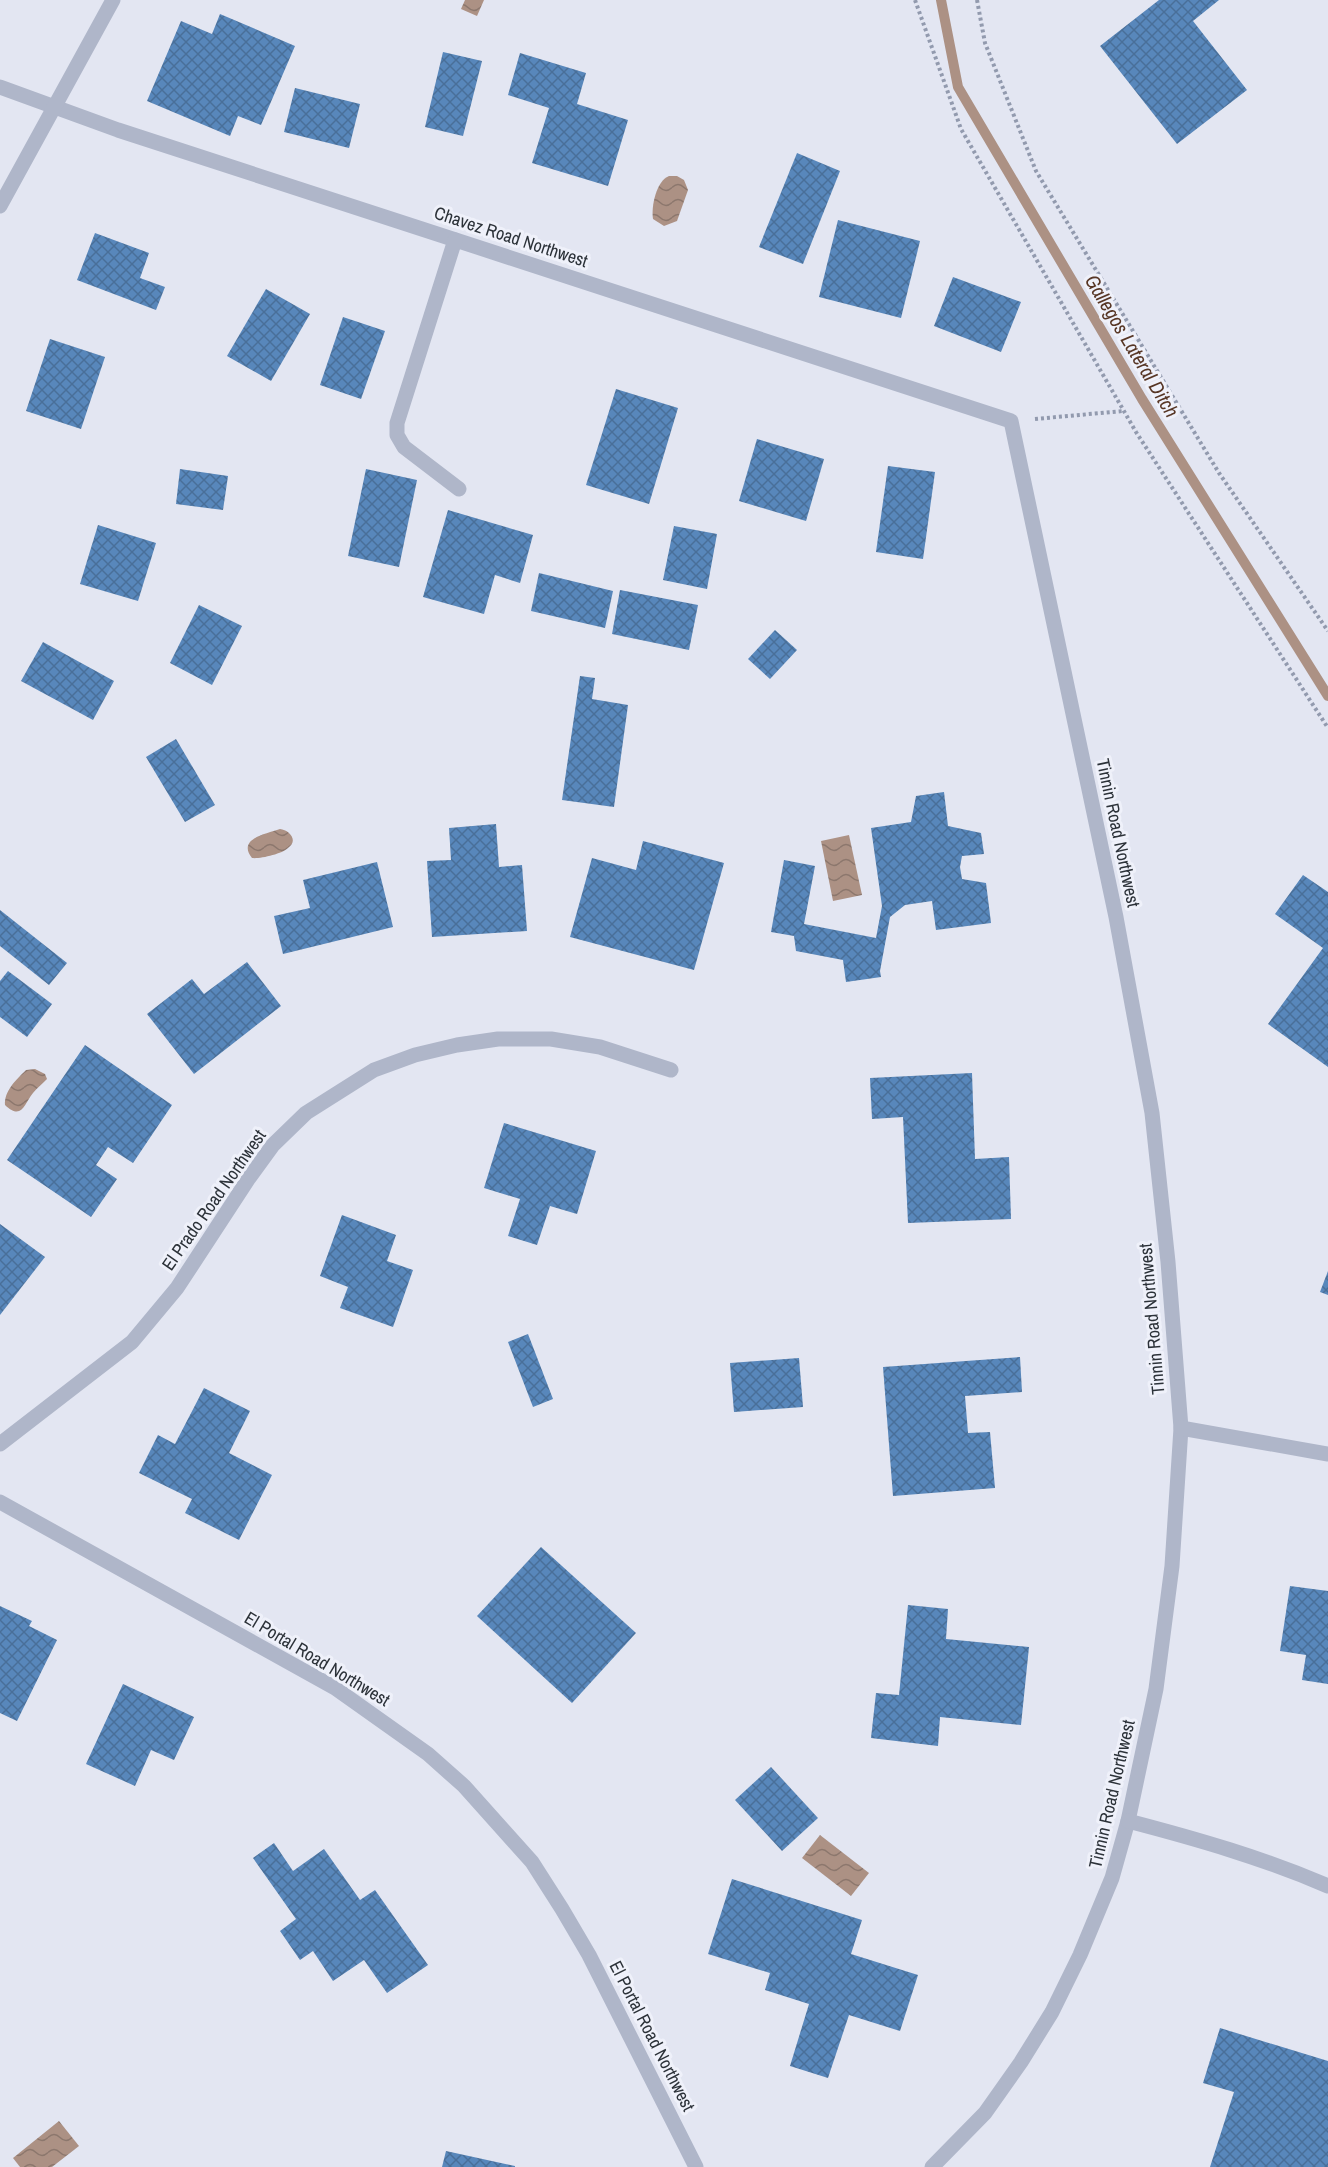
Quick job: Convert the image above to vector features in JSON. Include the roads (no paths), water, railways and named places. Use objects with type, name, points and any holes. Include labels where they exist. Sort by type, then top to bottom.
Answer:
[{"type":"street","points":[[0,206],[113,0]]},
{"type":"street","name":"Chavez Road Northwest","points":[[0,87],[118,130],[1011,421]]},
{"type":"street","points":[[455,240],[397,429],[404,447],[459,489]]},
{"type":"street","name":"Tinnin Road Northwest","points":[[932,2167],[985,2113],[1022,2062],[1052,2012],[1097,1918],[1112,1878],[1128,1821],[1158,1678],[1172,1566],[1181,1428],[1168,1262],[1152,1113],[1116,917],[1011,421]]},
{"type":"street","name":"El Prado Road Northwest","points":[[0,1444],[132,1342],[177,1288],[273,1145],[306,1113],[374,1070],[415,1055],[457,1045],[498,1039],[551,1039],[600,1047],[671,1070]]},
{"type":"street","points":[[1181,1428],[1328,1454]]},
{"type":"street","name":"El Portal Road Northwest","points":[[0,1502],[335,1688],[419,1748],[464,1786],[532,1862],[562,1909],[589,1955],[696,2167]]},
{"type":"street","points":[[1128,1821],[1209,1842],[1291,1870],[1328,1886]]},
{"type":"water","points":[[465,0],[484,0],[477,16],[461,9]]},
{"type":"water","points":[[669,176],[677,176],[684,180],[688,190],[677,221],[664,226],[653,219],[653,208],[655,195],[661,183]]},
{"type":"water","points":[[280,829],[292,836],[291,845],[276,854],[252,858],[248,852],[250,842],[261,835]]},
{"type":"water","points":[[849,835],[862,895],[833,901],[821,841]]},
{"type":"water","points":[[35,1069],[45,1074],[47,1079],[22,1109],[11,1110],[5,1105],[9,1090],[26,1070]]},
{"type":"water","points":[[820,1835],[869,1873],[851,1896],[802,1858]]},
{"type":"water","points":[[59,2121],[79,2146],[52,2167],[20,2167],[13,2158]]},
{"type":"waterway","name":"Gallegos Lateral Ditch","points":[[941,0],[958,87],[1142,399],[1328,696]]}]
